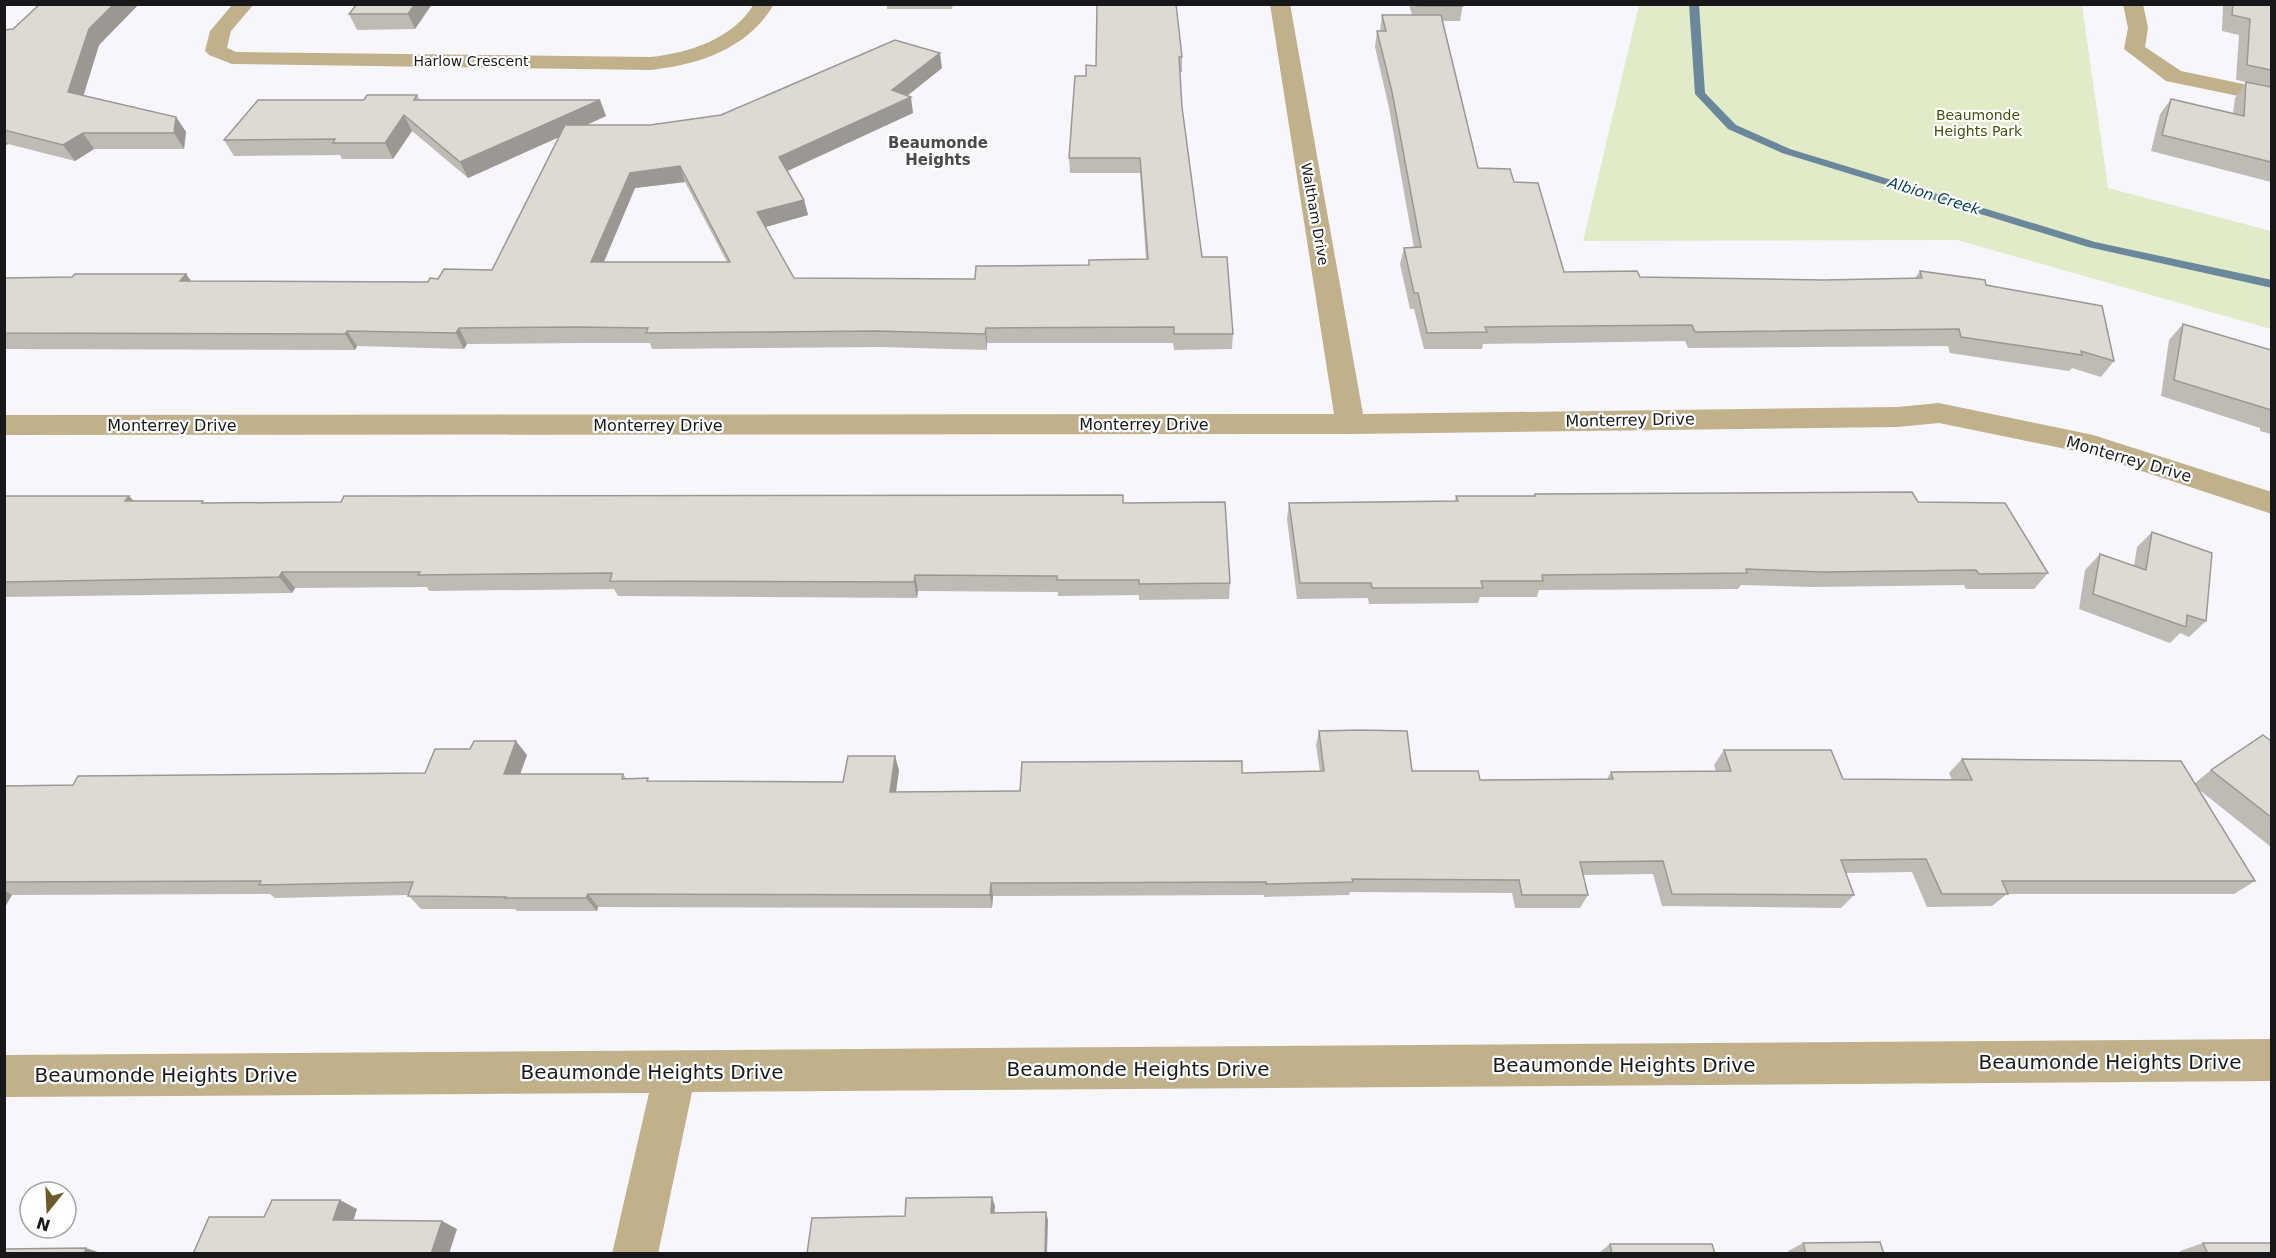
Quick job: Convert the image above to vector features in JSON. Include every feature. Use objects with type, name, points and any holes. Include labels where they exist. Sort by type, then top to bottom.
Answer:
[{"type":"street","name":"Harlow Crescent","points":[[244,4],[222,29],[215,42],[216,51],[232,58],[623,62],[648,65],[687,58],[725,42],[752,23],[764,4]]},
{"type":"street","name":"Waltham Drive","points":[[1280,4],[1350,424]]},
{"type":"street","points":[[2133,4],[2138,28],[2134,49],[2161,69],[2174,76],[2271,97]]},
{"type":"street","name":"Monterrey Drive","points":[[4,426],[1350,424],[1897,417],[1939,413],[2093,445],[2271,503]]},
{"type":"street","name":"Beaumonde Heights Drive","points":[[4,1076],[2271,1060]]},
{"type":"street","points":[[635,1254],[675,1072]]},
{"type":"green space","name":"Beaumonde Heights Park","points":[[1639,5],[2082,5],[2108,188],[2271,231],[2271,329],[1957,240],[1583,241]]},
{"type":"building","points":[[40,4],[114,4],[89,29],[68,92],[176,117],[174,133],[83,133],[63,145],[4,130],[4,30],[13,29]]},
{"type":"building","points":[[357,4],[415,4],[408,14],[349,14]]},
{"type":"building","points":[[1097,4],[1176,4],[1182,57],[1179,57],[1182,107],[1202,257],[1227,257],[1233,334],[1174,334],[1174,327],[986,328],[985,334],[878,331],[646,333],[648,328],[577,327],[459,328],[456,333],[347,331],[345,334],[4,333],[4,278],[72,277],[75,274],[186,274],[180,281],[428,282],[430,278],[438,279],[444,269],[492,270],[565,125],[650,125],[721,115],[895,40],[940,53],[892,90],[911,97],[779,157],[804,200],[757,212],[794,278],[975,279],[976,266],[1089,265],[1089,260],[1148,259],[1140,158],[1069,158],[1075,76],[1086,76],[1086,65],[1096,66]],"holes":[[[680,166],[730,262],[591,262],[630,173]]]},
{"type":"building","points":[[1416,4],[1463,4],[1463,6],[1417,6]]},
{"type":"building","points":[[2233,4],[2271,4],[2271,70],[2247,65],[2250,19],[2232,15]]},
{"type":"building","points":[[1382,15],[1441,15],[1478,168],[1510,169],[1514,182],[1538,183],[1564,272],[1637,271],[1640,277],[1824,280],[1922,278],[1920,271],[1985,280],[1986,285],[2102,306],[2114,361],[2081,351],[2082,355],[1961,337],[1959,329],[1695,332],[1692,325],[1485,327],[1487,332],[1427,333],[1418,293],[1414,293],[1404,248],[1421,247],[1392,92],[1377,31],[1386,31]]},
{"type":"building","points":[[2246,82],[2271,87],[2271,162],[2162,135],[2171,99],[2244,116]]},
{"type":"building","points":[[367,95],[417,95],[414,100],[600,100],[460,162],[404,115],[385,143],[333,143],[335,139],[224,140],[258,100],[364,100]]},
{"type":"building","points":[[2183,324],[2271,350],[2271,410],[2174,380]]},
{"type":"building","points":[[1912,492],[1918,502],[2005,503],[2048,573],[1979,574],[1976,570],[1823,572],[1746,569],[1747,573],[1542,575],[1543,581],[1481,581],[1483,588],[1372,588],[1371,583],[1300,583],[1289,503],[1458,501],[1456,496],[1535,496],[1535,494]]},
{"type":"building","points":[[1123,495],[1123,503],[1225,502],[1230,583],[1139,584],[1139,580],[1057,580],[1057,576],[915,575],[914,582],[610,581],[612,573],[418,575],[420,572],[282,572],[279,577],[4,582],[4,496],[129,496],[125,501],[203,501],[202,503],[341,502],[344,496]]},
{"type":"building","points":[[2152,532],[2212,553],[2206,621],[2187,615],[2186,627],[2093,594],[2100,554],[2146,570]]},
{"type":"building","points":[[1319,731],[1407,731],[1412,771],[1478,771],[1480,780],[1613,779],[1611,772],[1731,771],[1724,750],[1831,750],[1843,779],[1972,780],[1962,759],[2181,761],[2255,881],[2002,881],[2008,894],[1942,894],[1926,859],[1841,860],[1854,895],[1672,894],[1663,861],[1580,862],[1588,895],[1522,895],[1519,880],[1352,879],[1353,882],[1266,884],[1266,882],[991,883],[990,895],[588,894],[586,898],[408,896],[413,882],[259,885],[261,881],[4,882],[4,786],[73,785],[78,776],[425,773],[435,749],[470,749],[474,741],[516,741],[504,774],[623,774],[622,779],[648,778],[647,781],[843,782],[848,756],[895,756],[890,792],[1020,791],[1022,762],[1242,761],[1242,773],[1324,771]]},
{"type":"building","points":[[2263,735],[2271,741],[2271,817],[2211,770]]},
{"type":"building","points":[[992,1197],[991,1213],[1046,1212],[1045,1254],[807,1254],[812,1218],[905,1216],[906,1198]]},
{"type":"building","points":[[272,1200],[340,1200],[333,1220],[442,1221],[431,1254],[193,1254],[209,1217],[264,1217]]},
{"type":"building","points":[[1880,1242],[1884,1254],[1806,1254],[1803,1243]]},
{"type":"building","points":[[2203,1243],[2271,1243],[2271,1254],[2208,1254]]},
{"type":"building","points":[[1610,1244],[1712,1244],[1715,1254],[1612,1254]]},
{"type":"building","points":[[86,1248],[84,1254],[4,1254],[4,1249]]},
{"type":"waterway","name":"Albion Creek","points":[[1694,4],[1700,94],[1732,127],[1786,151],[2092,245],[2272,284]]},
{"type":"district","name":"Beaumonde Heights","points":[[938,152]]}]
